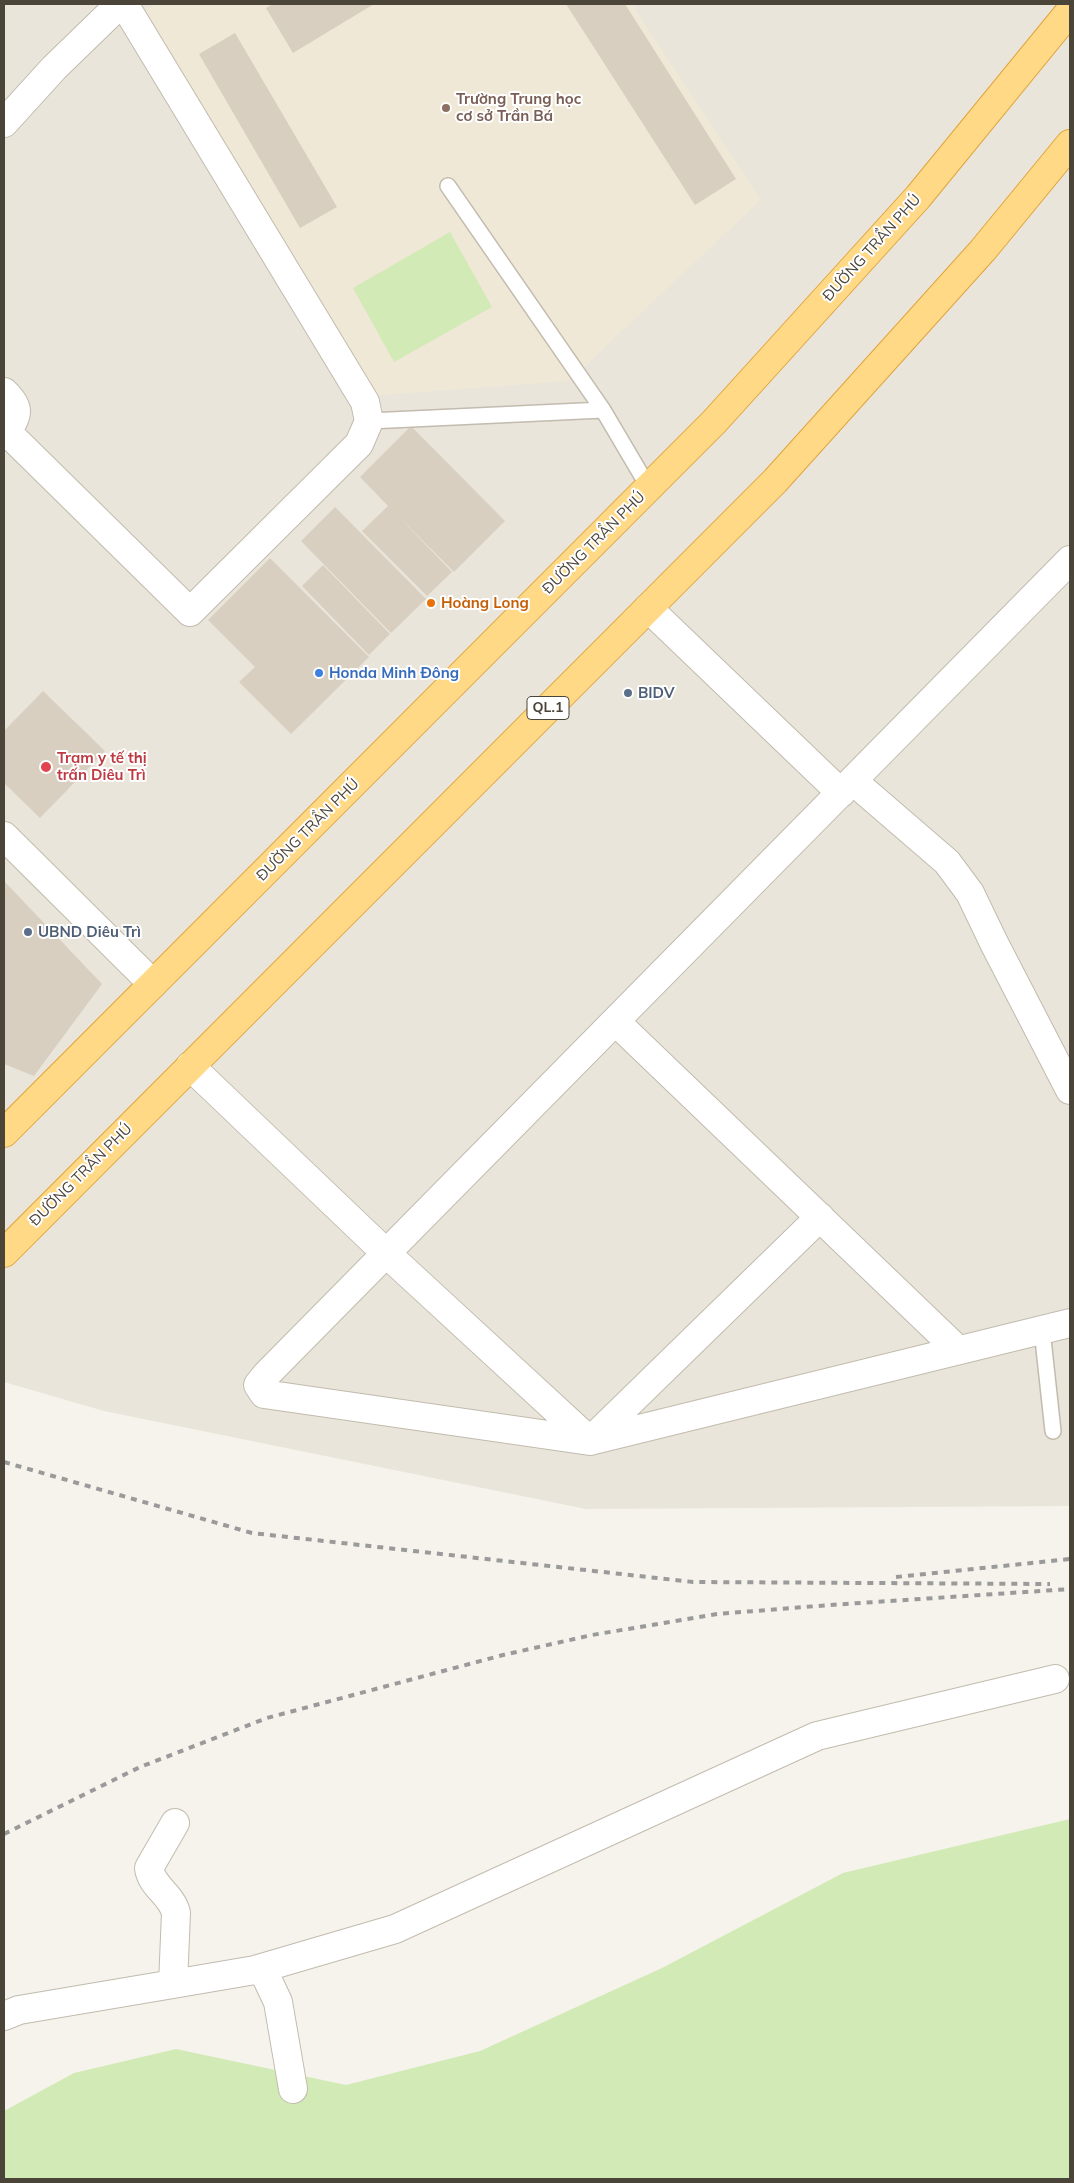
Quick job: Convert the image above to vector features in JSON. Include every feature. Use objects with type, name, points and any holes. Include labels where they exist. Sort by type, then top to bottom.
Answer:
[{"type":"highway","name":"ĐƯỜNG TRẦN PHÚ","points":[[4,1134],[714,422],[918,197],[1070,11]]},
{"type":"highway","name":"ĐƯỜNG TRẦN PHÚ","points":[[4,1253],[781,474],[983,250],[1070,144]]},
{"type":"street","points":[[4,123],[54,68],[122,4],[366,402],[369,421],[359,444],[190,612],[5,434],[16,416],[16,410],[13,401],[4,392]]},
{"type":"street","points":[[1070,560],[258,1385],[264,1394],[590,1441],[1070,1323]]},
{"type":"street","points":[[648,608],[847,787],[947,862],[970,893],[1070,1090]]},
{"type":"street","points":[[4,836],[153,984]]},
{"type":"street","points":[[616,1022],[958,1350]]},
{"type":"street","points":[[190,1066],[387,1254],[590,1441]]},
{"type":"street","points":[[590,1441],[820,1217]]},
{"type":"street","points":[[4,2016],[19,2010],[262,1968],[394,1930],[817,1736],[1055,1679]]},
{"type":"street","points":[[173,1984],[176,1913],[174,1903],[150,1876],[149,1868],[176,1822]]},
{"type":"street","points":[[262,1968],[278,2002],[293,2089]]},
{"type":"lane","points":[[448,186],[603,410],[649,488]]},
{"type":"lane","points":[[369,421],[603,410]]},
{"type":"lane","points":[[1042,1330],[1053,1431]]},
{"type":"shaded area","points":[[4,4],[1070,4],[1070,1506],[586,1509],[104,1411],[4,1382]]},
{"type":"shaded area","name":"Trường Trung học cơ sở Trần Bá","points":[[156,4],[632,4],[761,200],[569,381],[366,396],[137,16]]},
{"type":"green space","points":[[450,232],[492,307],[394,362],[353,288]]},
{"type":"green space","points":[[1070,1819],[1070,2179],[4,2179],[4,2111],[74,2073],[176,2049],[346,2085],[480,2051],[662,1968],[843,1873]]},
{"type":"building","points":[[273,4],[374,4],[293,53],[266,8]]},
{"type":"building","points":[[566,4],[625,4],[736,179],[695,205]]},
{"type":"building","points":[[235,33],[337,207],[300,228],[199,54]]},
{"type":"building","points":[[411,426],[505,521],[454,572],[397,515],[452,572],[427,596],[362,531],[388,506],[360,477]]},
{"type":"building","points":[[335,507],[426,599],[391,633],[301,541]]},
{"type":"building","points":[[270,558],[369,657],[291,734],[239,682],[255,667],[208,620]]},
{"type":"building","points":[[323,565],[390,634],[369,655],[302,586]]},
{"type":"building","name":"Trạm y tế thị trấn Diêu Trì","points":[[43,691],[105,751],[40,818],[4,783],[4,731]]},
{"type":"building","name":"UBND Diêu Trì","points":[[4,881],[102,984],[34,1076],[4,1064]]},
{"type":"railway","points":[[4,1462],[252,1533],[693,1582],[1050,1584]]},
{"type":"railway","points":[[896,1577],[1070,1559]]},
{"type":"railway","points":[[4,1834],[140,1767],[267,1718],[503,1655],[592,1635],[717,1614],[1070,1589]]},
{"type":"place","name":"Trường Trung học cơ sở Trần Bá","points":[[446,108]]},
{"type":"place","name":"Hoàng Long","points":[[431,603]]},
{"type":"place","name":"Honda Minh Đông","points":[[319,673]]},
{"type":"place","name":"BIDV","points":[[628,693]]},
{"type":"place","name":"Trạm y tế thị trấn Diêu Trì","points":[[46,767]]},
{"type":"place","name":"UBND Diêu Trì","points":[[28,932]]}]
